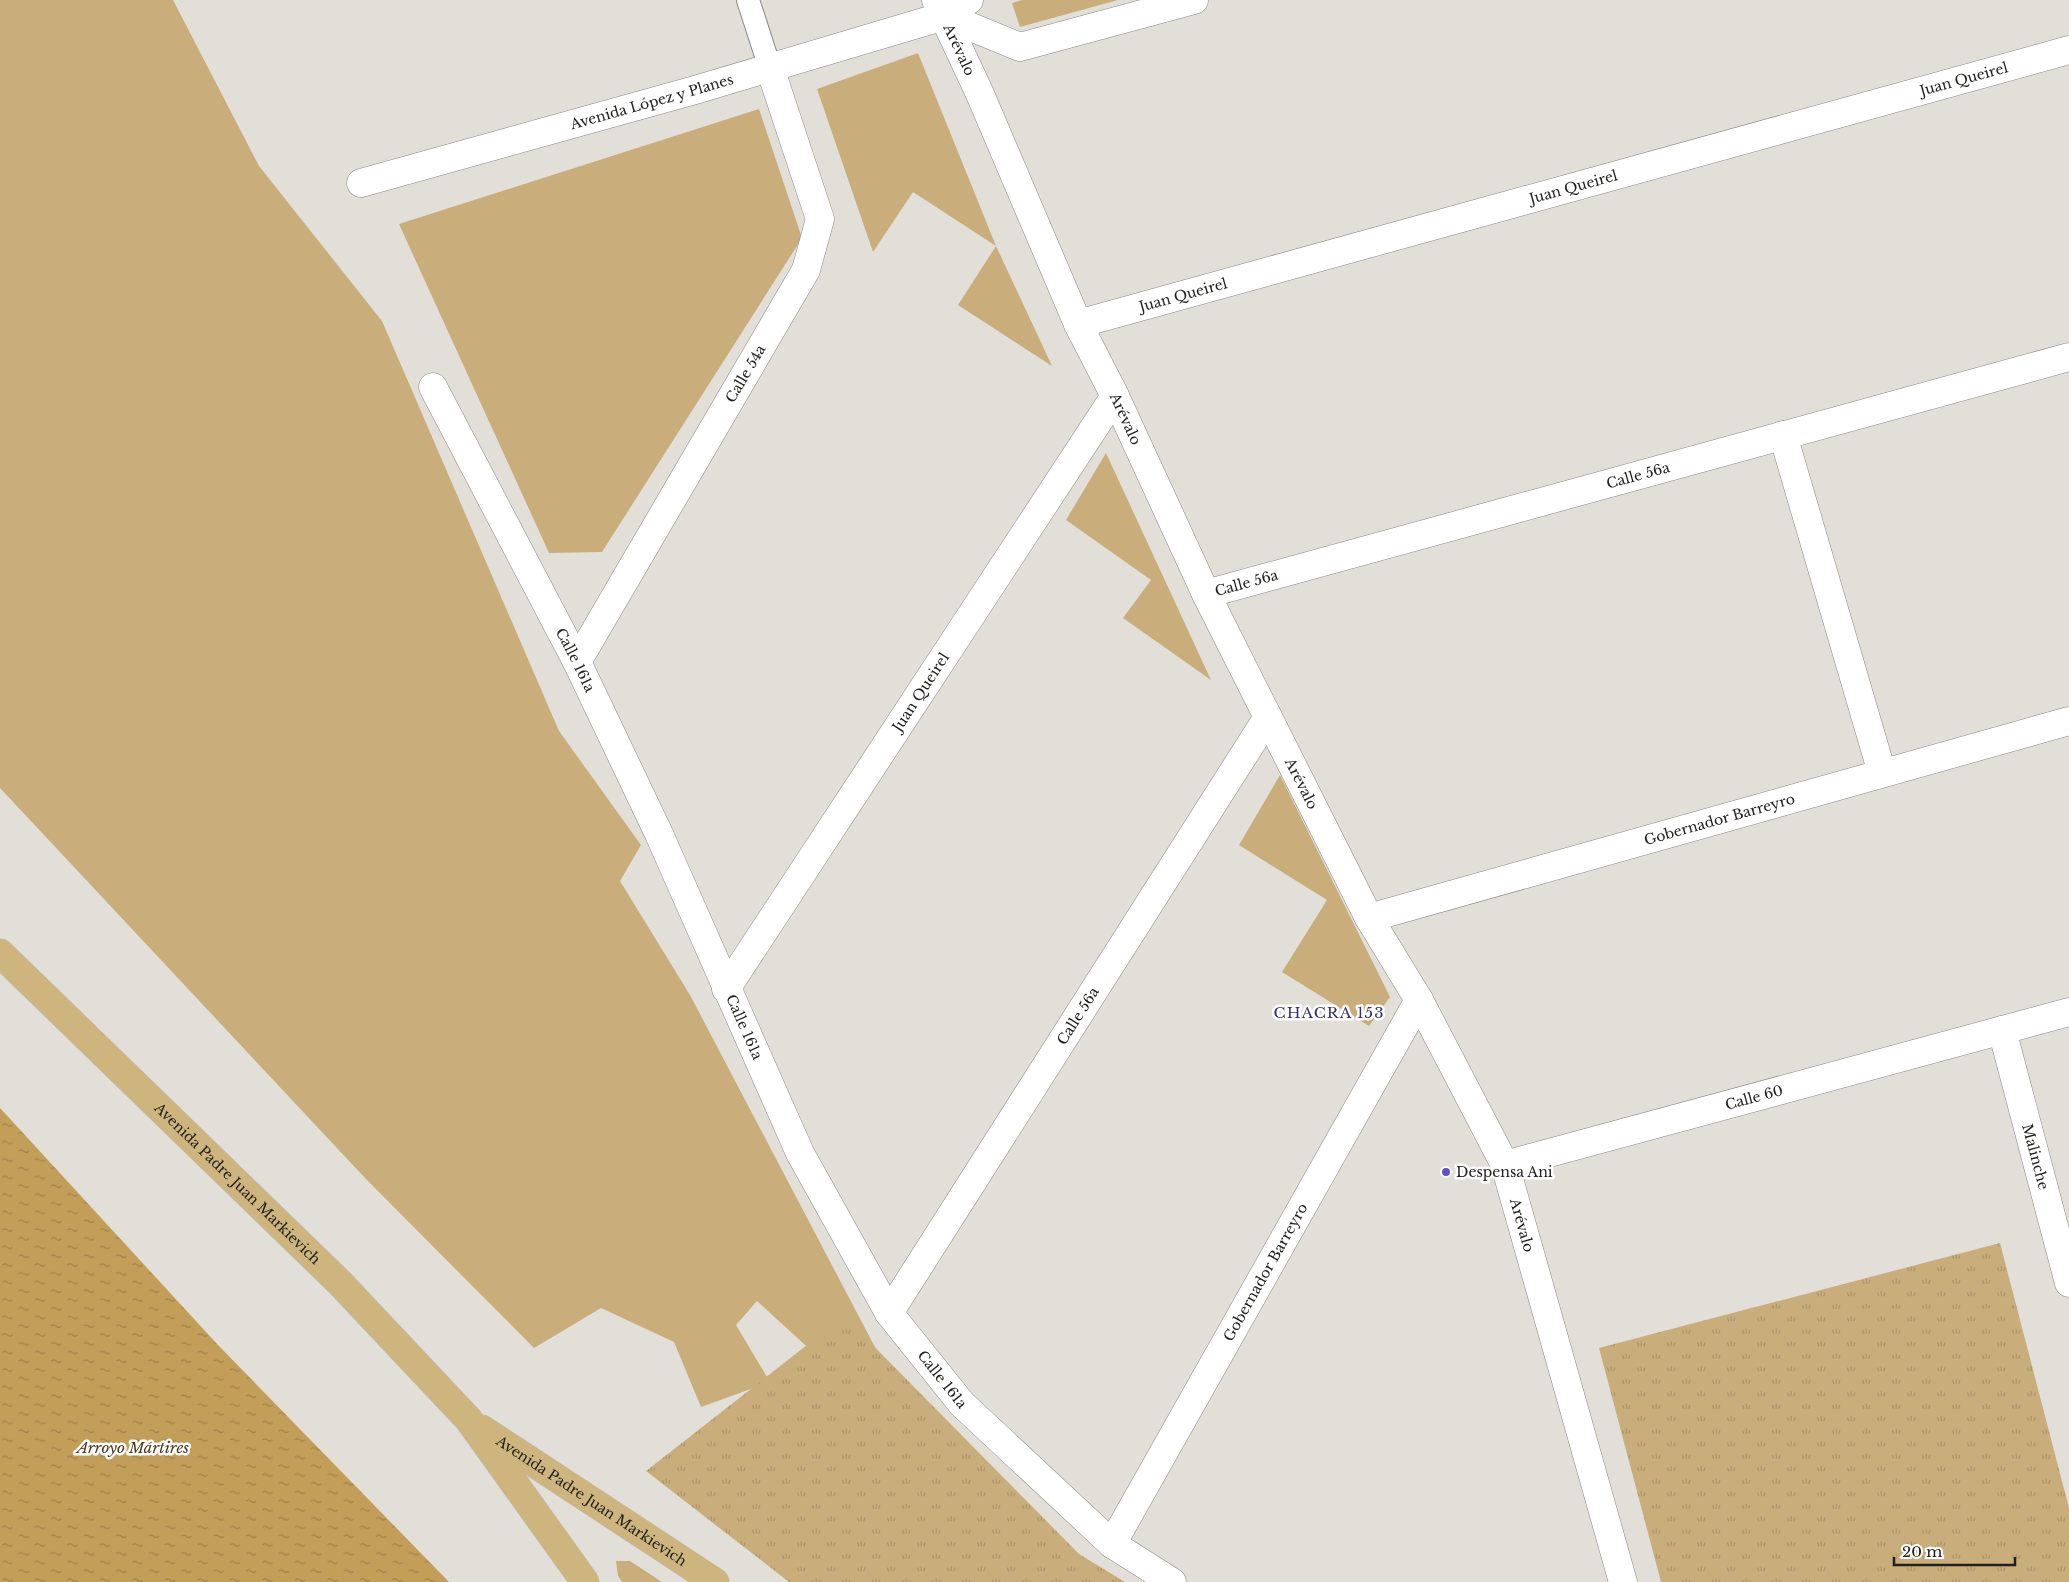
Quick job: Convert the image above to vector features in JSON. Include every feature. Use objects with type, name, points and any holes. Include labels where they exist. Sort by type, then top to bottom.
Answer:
[{"type":"main road","name":"Avenida Padre Juan Markievich","points":[[0,953],[340,1283],[469,1420],[585,1582]]},
{"type":"main road","name":"Avenida Padre Juan Markievich","points":[[469,1420],[715,1582]]},
{"type":"street","name":"Avenida López y Planes","points":[[361,183],[770,68],[940,8],[970,0]]},
{"type":"street","points":[[940,8],[1020,48],[1194,0]]},
{"type":"street","name":"Arévalo","points":[[940,8],[980,94],[1078,324],[1115,396],[1206,594],[1369,918],[1419,1000],[1505,1165],[1623,1582]]},
{"type":"street","name":"Juan Queirel","points":[[1078,324],[2069,50]]},
{"type":"street","name":"Calle 54a","points":[[577,662],[806,270],[820,218],[770,68]]},
{"type":"street","name":"Calle 56a","points":[[1206,594],[2069,357]]},
{"type":"street","name":"Calle 161a","points":[[433,387],[577,662],[659,834],[800,1153],[889,1313],[962,1404],[1112,1544],[1172,1582]]},
{"type":"street","name":"Juan Queirel","points":[[726,989],[1115,396]]},
{"type":"street","points":[[1783,435],[1882,772]]},
{"type":"street","name":"Calle 56a","points":[[889,1313],[1268,717]]},
{"type":"street","name":"Gobernador Barreyro","points":[[1369,918],[1882,772],[2069,722]]},
{"type":"street","name":"Gobernador Barreyro","points":[[1112,1544],[1419,1000]]},
{"type":"street","name":"Calle 60","points":[[1505,1165],[2069,1012]]},
{"type":"street","name":"Malinche","points":[[2002,1030],[2069,1283]]},
{"type":"lane","points":[[748,0],[770,68]]},
{"type":"green space","points":[[0,0],[173,0],[259,166],[382,321],[559,731],[641,845],[620,881],[690,995],[877,1351],[841,1378],[757,1301],[736,1325],[770,1382],[701,1407],[674,1342],[601,1308],[534,1348],[365,1178],[0,788]]},
{"type":"green space","points":[[1022,0],[1118,0],[1020,27],[1012,3]]},
{"type":"green space","points":[[918,53],[996,246],[913,192],[873,252],[817,89]]},
{"type":"green space","points":[[759,109],[802,238],[602,552],[549,553],[399,224]]},
{"type":"green space","points":[[996,246],[1052,366],[958,305]]},
{"type":"green space","points":[[1106,453],[1211,680],[1123,618],[1151,580],[1066,520]]},
{"type":"green space","points":[[1280,775],[1390,997],[1369,1026],[1282,972],[1327,900],[1239,845]]},
{"type":"green space","points":[[2000,1243],[2069,1508],[2069,1582],[1661,1582],[1599,1348]]},
{"type":"green space","points":[[844,1316],[1079,1554],[1125,1582],[789,1582],[646,1471]]},
{"type":"green space","points":[[616,1561],[630,1561],[662,1582],[622,1582],[618,1576]]},
{"type":"water","name":"Arroyo Mártires","points":[[0,1108],[218,1345],[449,1582],[0,1582]]},
{"type":"place","name":"Despensa Ani","points":[[1446,1172]]},
{"type":"district","name":"CHACRA 153","points":[[1329,1013]]}]
